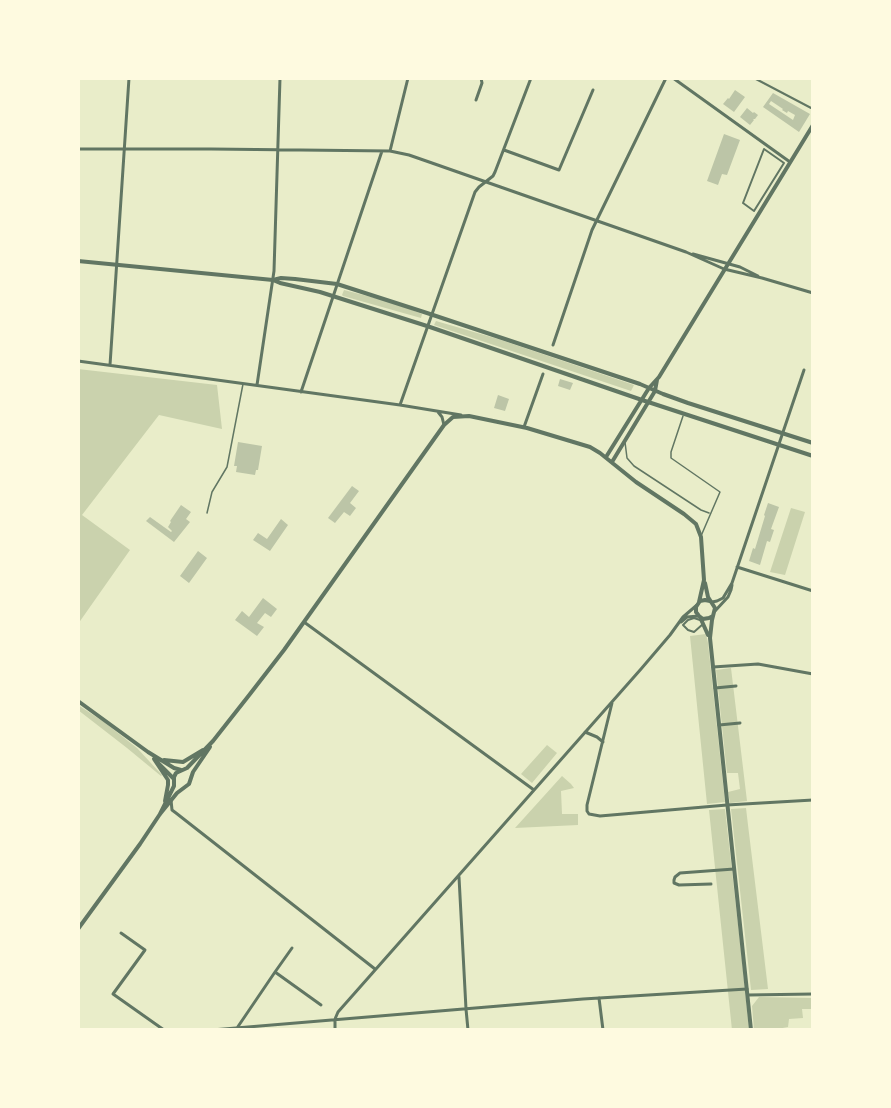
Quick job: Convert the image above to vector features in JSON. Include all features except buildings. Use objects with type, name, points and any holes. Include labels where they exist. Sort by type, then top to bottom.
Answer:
[{"type":"street","points":[[110,365],[129,78]]},
{"type":"street","points":[[257,386],[273,280],[280,78]]},
{"type":"street","points":[[390,151],[408,78]]},
{"type":"street","points":[[476,99],[482,78]]},
{"type":"street","points":[[400,405],[475,192],[493,176],[531,78]]},
{"type":"street","points":[[553,345],[596,221],[666,78]]},
{"type":"street","points":[[673,78],[787,163]]},
{"type":"street","points":[[754,78],[813,109]]},
{"type":"street","points":[[504,150],[559,170],[593,90]]},
{"type":"street","points":[[787,163],[764,149],[743,203],[754,210],[787,163],[813,125]]},
{"type":"street","points":[[78,149],[390,151],[409,155],[686,252],[740,267],[762,278]]},
{"type":"street","points":[[301,392],[382,150]]},
{"type":"street","points":[[606,457],[657,379],[787,163]]},
{"type":"street","points":[[686,252],[724,269],[813,293]]},
{"type":"street","points":[[78,261],[273,280],[309,289],[427,326],[813,456]]},
{"type":"street","points":[[273,280],[281,278],[337,284],[813,443]]},
{"type":"street","points":[[78,361],[400,405],[524,427],[590,447],[691,519],[696,524],[701,537],[704,580],[714,605],[710,638],[751,1030]]},
{"type":"street","points":[[335,1030],[335,1019],[338,1012],[687,617],[707,619],[728,597],[804,370]]},
{"type":"street","points":[[524,427],[543,374]]},
{"type":"street","points":[[612,462],[655,391],[657,379]]},
{"type":"street","points":[[437,411],[444,425]]},
{"type":"street","points":[[78,929],[160,814],[171,800],[189,784],[194,769],[213,741],[284,650],[444,425],[453,417],[463,416]]},
{"type":"street","points":[[737,567],[813,591]]},
{"type":"street","points":[[704,580],[696,610],[710,638]]},
{"type":"street","points":[[681,626],[683,616],[704,600],[717,602],[723,598],[732,583]]},
{"type":"street","points":[[691,618],[699,619],[703,624],[694,632],[681,626],[691,618]]},
{"type":"street","points":[[304,622],[534,790]]},
{"type":"street","points":[[713,667],[758,664],[813,674]]},
{"type":"street","points":[[715,688],[736,686]]},
{"type":"street","points":[[613,700],[587,805],[589,814],[600,816],[813,800]]},
{"type":"street","points":[[78,701],[148,752],[174,768],[188,772],[191,778]]},
{"type":"street","points":[[719,725],[740,723]]},
{"type":"street","points":[[585,732],[603,742]]},
{"type":"street","points":[[160,814],[174,786],[176,773],[213,741]]},
{"type":"street","points":[[161,760],[183,762],[206,748]]},
{"type":"street","points":[[148,752],[179,786],[185,787]]},
{"type":"street","points":[[154,759],[167,777],[164,805]]},
{"type":"street","points":[[171,800],[171,806],[176,813],[375,969]]},
{"type":"street","points":[[711,884],[679,885],[674,880],[680,873],[734,869]]},
{"type":"street","points":[[459,875],[468,1030]]},
{"type":"street","points":[[121,933],[145,950],[113,994],[164,1030]]},
{"type":"street","points":[[237,1028],[292,948]]},
{"type":"street","points":[[275,972],[321,1005]]},
{"type":"street","points":[[212,1030],[747,988]]},
{"type":"street","points":[[748,995],[813,994]]},
{"type":"street","points":[[599,998],[603,1030]]},
{"type":"lane","points":[[207,513],[212,492],[227,467],[243,384]]},
{"type":"lane","points":[[684,413],[670,456],[720,492],[701,537]]},
{"type":"lane","points":[[625,441],[627,458],[634,466],[701,510],[710,513]]},
{"type":"green space","points":[[344,290],[407,308],[422,314],[421,318],[343,296]]},
{"type":"green space","points":[[436,321],[498,339],[634,385],[631,391],[434,325]]},
{"type":"green space","points":[[78,369],[217,385],[222,429],[159,415],[82,515],[130,550],[78,624]]},
{"type":"green space","points":[[791,508],[805,512],[785,575],[770,572]]},
{"type":"green space","points":[[706,634],[725,802],[707,804],[690,636]]},
{"type":"green space","points":[[731,668],[747,801],[730,803],[728,792],[740,789],[738,773],[727,773],[716,670]]},
{"type":"green space","points":[[78,705],[137,748],[162,775],[78,710]]},
{"type":"green space","points":[[547,745],[557,753],[532,783],[521,774]]},
{"type":"green space","points":[[562,776],[574,788],[561,791],[562,814],[578,814],[578,825],[515,828]]},
{"type":"green space","points":[[746,808],[768,989],[751,990],[731,809]]},
{"type":"green space","points":[[725,809],[749,1030],[732,1030],[709,810]]},
{"type":"green space","points":[[759,997],[813,998],[813,1009],[802,1009],[803,1018],[789,1019],[788,1027],[754,1030],[752,1006]]}]
